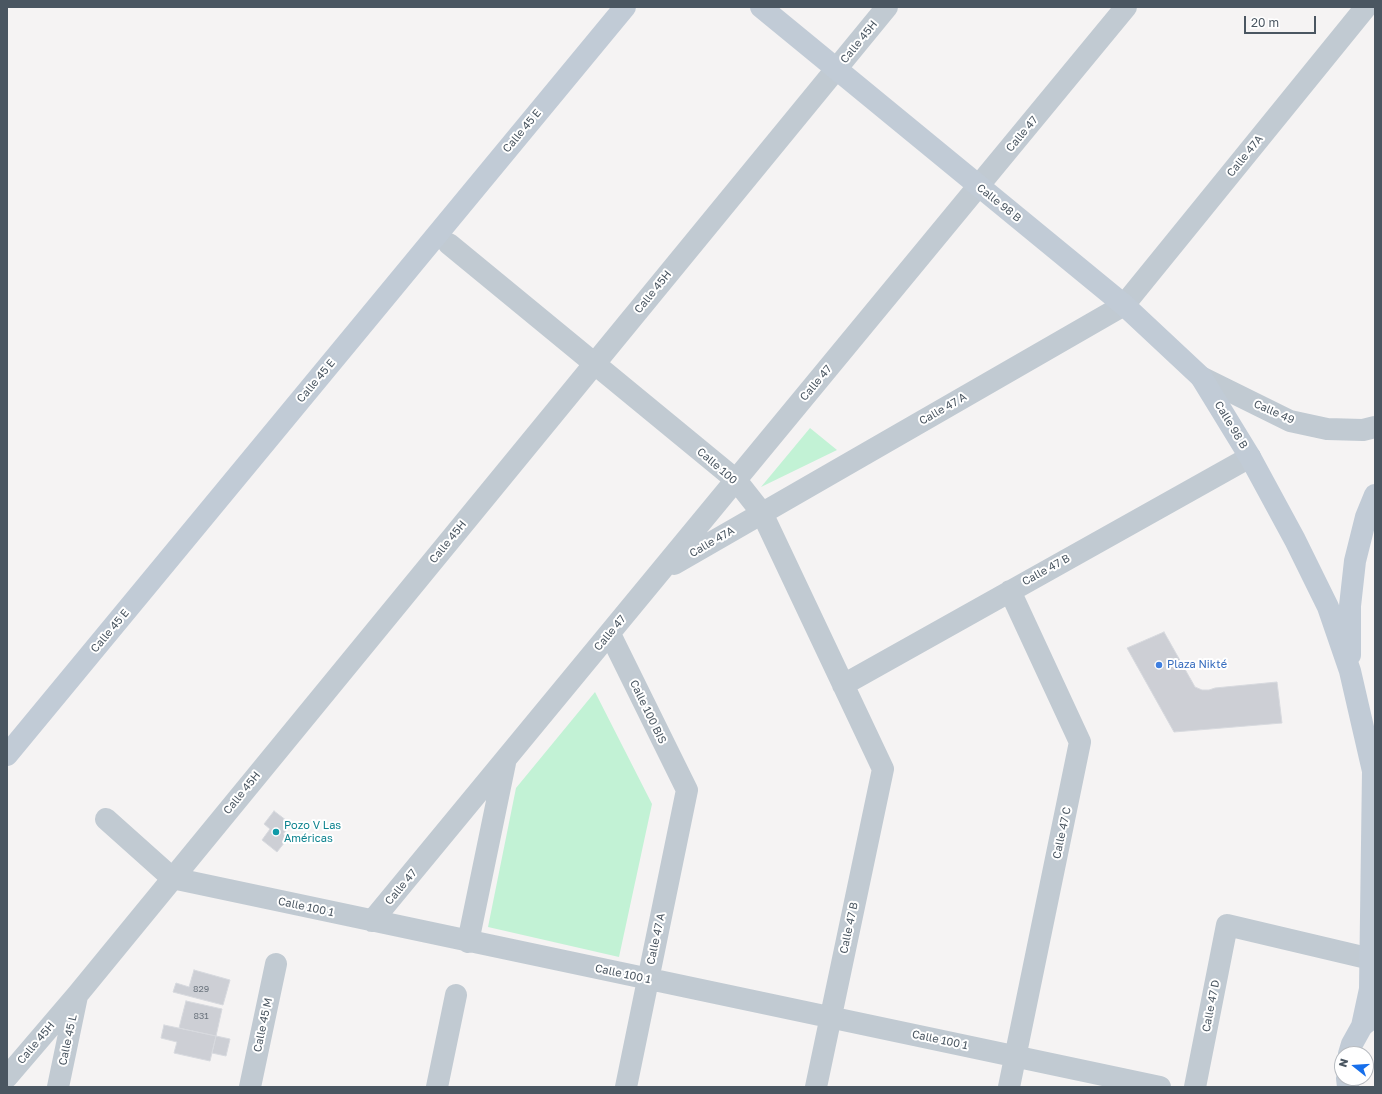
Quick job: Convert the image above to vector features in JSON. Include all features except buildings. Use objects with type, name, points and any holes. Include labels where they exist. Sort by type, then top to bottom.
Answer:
[{"type":"street","name":"Calle 45 E","points":[[7,755],[625,7]]},
{"type":"street","name":"Calle 98 B","points":[[761,7],[1124,305],[1202,377],[1250,457],[1295,540],[1328,607],[1350,671],[1374,771],[1369,1020],[1351,1046]]},
{"type":"street","name":"Calle 45H","points":[[7,1077],[78,994],[888,7]]},
{"type":"street","name":"Calle 47","points":[[372,921],[1126,7]]},
{"type":"street","name":"Calle 47A","points":[[1124,305],[1366,7]]},
{"type":"street","name":"Calle 100","points":[[449,244],[736,480],[762,513],[883,769]]},
{"type":"street","name":"Calle 47 A","points":[[762,513],[1124,305]]},
{"type":"street","name":"Calle 49","points":[[1202,377],[1290,421],[1327,429],[1363,430],[1375,427]]},
{"type":"street","name":"Calle 47 B","points":[[843,685],[1250,457]]},
{"type":"street","points":[[1350,671],[1350,606],[1355,562],[1366,517],[1375,495]]},
{"type":"street","name":"Calle 47A","points":[[662,571],[762,513]]},
{"type":"street","name":"Calle 47 C","points":[[1009,1087],[1080,742],[1010,591]]},
{"type":"street","name":"Calle 100 BIS","points":[[610,634],[687,790]]},
{"type":"street","name":"Calle 47","points":[[468,942],[506,760]]},
{"type":"street","name":"Calle 47 B","points":[[816,1087],[883,769]]},
{"type":"street","name":"Calle 47 A","points":[[626,1087],[687,790]]},
{"type":"street","name":"Calle 100 1","points":[[106,819],[172,878],[468,942],[1160,1087]]},
{"type":"street","name":"Calle 47 D","points":[[1195,1087],[1227,926],[1371,959]]},
{"type":"street","name":"Calle 45 M","points":[[250,1087],[276,964]]},
{"type":"street","name":"Calle 45 L","points":[[58,1087],[78,994]]},
{"type":"street","points":[[437,1087],[456,995]]},
{"type":"green space","points":[[810,428],[837,450],[761,487]]},
{"type":"green space","points":[[595,692],[652,804],[619,957],[488,927],[516,788]]},
{"type":"place","name":"Plaza Nikté","points":[[1159,665]]},
{"type":"place","name":"Pozo V Las Américas","points":[[276,832]]}]
